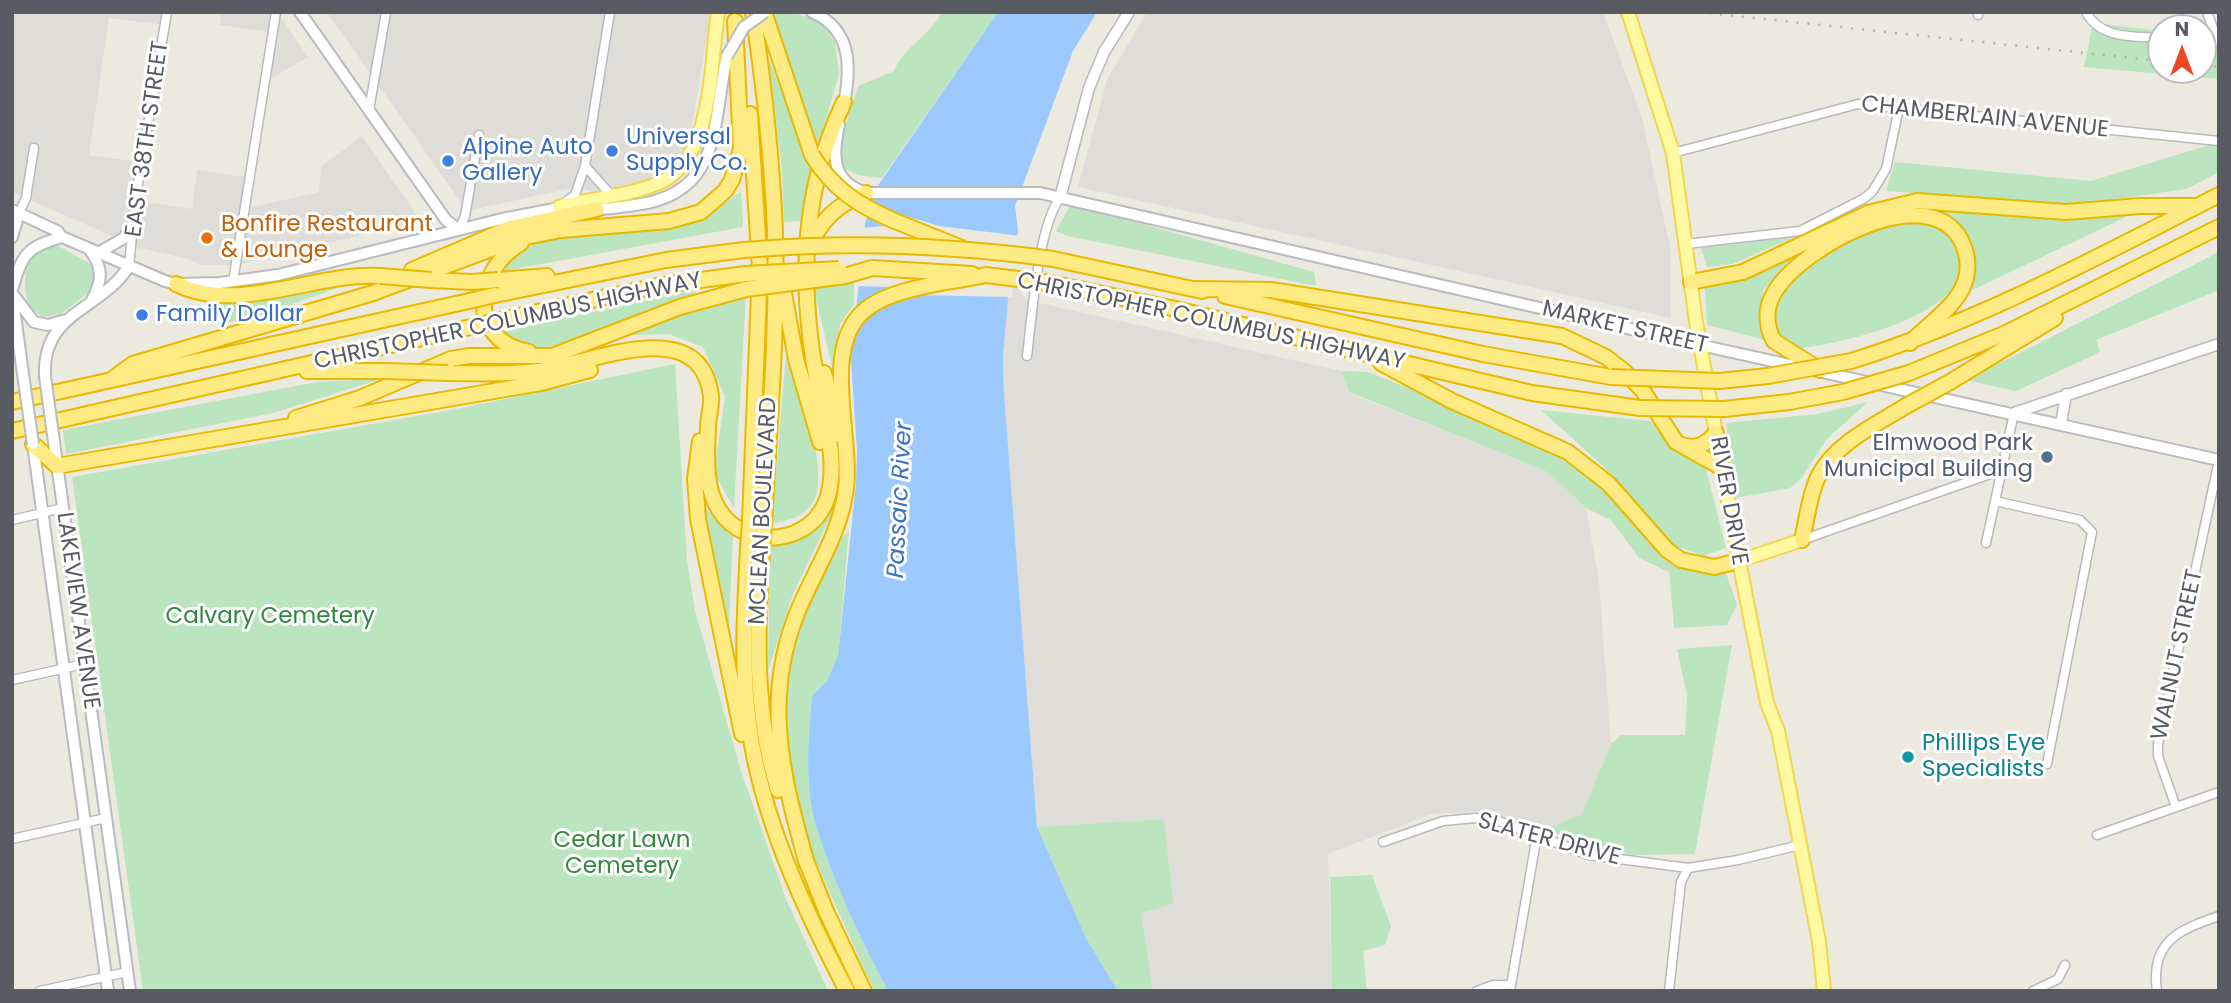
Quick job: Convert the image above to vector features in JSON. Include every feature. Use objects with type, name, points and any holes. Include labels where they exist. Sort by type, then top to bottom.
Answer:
[{"type":"highway","name":"MCLEAN BOULEVARD","points":[[753,12],[768,131],[775,233],[775,332],[755,550],[743,636],[746,697],[753,749],[776,830],[845,991]]},
{"type":"highway","points":[[765,12],[812,155],[838,189],[854,201],[964,248]]},
{"type":"highway","name":"MCLEAN BOULEVARD","points":[[734,17],[753,141],[760,241],[757,523]]},
{"type":"highway","points":[[111,380],[133,364],[405,282],[497,246],[545,233],[684,218],[714,203],[726,191],[737,167],[742,128],[734,17]]},
{"type":"highway","points":[[281,370],[448,373],[537,371],[636,348],[662,348],[682,353],[702,371],[711,394],[707,474],[713,498],[725,518],[746,533],[772,538],[789,537],[802,530],[822,509],[830,477],[832,458],[809,325],[804,259],[816,177],[830,133],[844,102]]},
{"type":"highway","points":[[804,259],[827,216],[866,193]]},
{"type":"highway","name":"CHRISTOPHER COLUMBUS HIGHWAY","points":[[12,402],[469,301],[496,288],[744,250],[854,244],[964,248],[1053,260],[1196,289],[1483,354],[1611,377],[1719,381],[1768,376],[1852,361],[1910,343],[1978,315],[2219,195]]},
{"type":"highway","points":[[1691,282],[1743,272],[1868,213],[1917,201],[2066,212],[2140,206],[2196,206]]},
{"type":"highway","points":[[357,296],[492,234],[531,222],[597,209]]},
{"type":"highway","points":[[1821,371],[1800,361],[1774,341],[1767,315],[1773,295],[1799,267],[1836,242],[1870,225],[1917,214],[1940,220],[1953,230],[1963,244],[1968,268],[1964,284],[1955,299],[1910,343]]},
{"type":"highway","name":"CHRISTOPHER COLUMBUS HIGHWAY","points":[[12,431],[657,286],[845,276],[872,268],[986,275],[1050,283],[1532,393],[1640,408],[1724,409],[1789,402],[1843,392],[1909,373],[1996,338],[2219,227]]},
{"type":"highway","points":[[545,233],[525,241],[501,257],[486,281],[483,304],[496,335],[514,348],[530,352],[561,353]]},
{"type":"highway","points":[[775,233],[791,339],[830,477]]},
{"type":"highway","points":[[1802,540],[1819,475],[1828,462],[1862,433],[2127,273]]},
{"type":"highway","points":[[807,864],[781,764],[778,726],[780,685],[787,640],[838,523],[846,487],[848,442],[841,372],[842,349],[848,332],[870,305],[893,294],[986,275]]},
{"type":"highway","points":[[176,284],[195,292],[229,295],[342,276],[380,276],[472,282],[496,288]]},
{"type":"highway","points":[[33,444],[57,466],[255,431],[360,398],[452,359],[478,356],[539,358],[561,353],[746,282]]},
{"type":"highway","points":[[1196,289],[1271,290],[1537,330],[1584,345],[1606,357],[1633,381],[1676,442],[1684,447],[1697,447],[1707,443],[1716,433]]},
{"type":"highway","points":[[809,325],[846,456]]},
{"type":"highway","points":[[255,431],[269,431],[541,383],[662,348]]},
{"type":"highway","points":[[1361,353],[1452,401],[1568,452],[1609,484],[1667,550],[1681,561],[1714,567],[1739,561]]},
{"type":"highway","points":[[708,428],[700,440],[696,467],[698,519],[746,751],[754,779],[776,830]]},
{"type":"highway","points":[[1676,442],[1722,468]]},
{"type":"highway","name":"MCLEAN BOULEVARD","points":[[755,550],[760,707],[778,790],[826,911],[864,991]]},
{"type":"main road","points":[[300,12],[446,220],[459,230]]},
{"type":"main road","points":[[12,237],[16,211],[62,237],[176,284],[233,282],[278,275],[661,182],[677,172],[689,158],[700,131],[718,12]]},
{"type":"main road","points":[[559,207],[597,209],[662,200],[678,193],[696,177],[709,155],[727,56],[734,39],[744,27],[765,12]]},
{"type":"main road","points":[[812,12],[832,25],[842,38],[849,67],[836,140],[838,168],[851,188],[866,193]]},
{"type":"main road","name":"RIVER DRIVE","points":[[1628,12],[1673,153],[1700,345],[1722,468],[1767,703],[1778,732],[1825,991]]},
{"type":"main road","name":"MARKET STREET","points":[[866,193],[1031,191],[1700,345],[2219,460]]},
{"type":"main road","points":[[93,250],[124,239],[131,229]]},
{"type":"main road","points":[[62,237],[28,252],[19,265],[12,292],[34,322],[48,325],[66,319]]},
{"type":"main road","points":[[92,300],[101,274],[93,250]]},
{"type":"main road","name":"LAKEVIEW AVENUE","points":[[129,266],[116,284],[66,319],[48,347],[45,376],[130,991]]},
{"type":"main road","name":"LAKEVIEW AVENUE","points":[[12,292],[16,358],[24,381],[108,991]]},
{"type":"main road","points":[[1739,561],[1802,540]]},
{"type":"street","name":"EAST 38TH STREET","points":[[129,266],[131,229],[167,12]]},
{"type":"street","points":[[233,282],[276,12]]},
{"type":"street","points":[[369,110],[386,12]]},
{"type":"street","points":[[559,207],[575,195],[585,166],[610,12]]},
{"type":"street","points":[[1027,356],[1046,234],[1054,207],[1060,198],[1089,88],[1104,52],[1129,12]]},
{"type":"street","points":[[2085,12],[2095,25],[2116,35],[2147,37]]},
{"type":"street","points":[[2207,12],[2218,42]]},
{"type":"street","name":"CHAMBERLAIN AVENUE","points":[[1673,153],[1845,105],[1899,108],[2219,141]]},
{"type":"street","points":[[1686,244],[1800,231],[1863,199],[1872,192],[1886,169],[1899,108]]},
{"type":"street","points":[[459,230],[465,216],[480,135]]},
{"type":"street","points":[[16,211],[26,198],[34,148]]},
{"type":"street","points":[[585,166],[600,186],[611,195]]},
{"type":"street","points":[[1986,543],[2014,413],[2219,344]]},
{"type":"street","points":[[2061,424],[2066,394]]},
{"type":"street","name":"WALNUT STREET","points":[[2176,807],[2158,756],[2158,744],[2219,460]]},
{"type":"street","points":[[1802,540],[2000,471]]},
{"type":"street","points":[[1995,501],[2080,520],[2092,532],[2093,541],[2047,764]]},
{"type":"street","points":[[12,520],[63,509]]},
{"type":"street","points":[[12,680],[84,664]]},
{"type":"street","points":[[2097,835],[2219,793]]},
{"type":"street","points":[[12,839],[106,818]]},
{"type":"street","name":"SLATER DRIVE","points":[[1383,842],[1443,821],[1465,818],[1496,820],[1589,855],[1688,868],[1738,860],[1800,845]]},
{"type":"street","points":[[1477,991],[1493,985],[1511,988],[1537,835]]},
{"type":"street","points":[[1669,991],[1681,882],[1688,868]]},
{"type":"street","points":[[2157,991],[2156,962],[2162,949],[2175,935],[2219,916]]},
{"type":"street","points":[[2033,991],[2058,979],[2065,965]]},
{"type":"street","points":[[40,991],[128,972]]},
{"type":"shaded area","points":[[12,12],[168,12],[166,25],[109,18],[89,155],[146,163],[141,201],[192,209],[197,170],[252,178],[247,208],[319,192],[321,167],[362,136],[421,221],[235,265],[201,265],[185,258],[139,248],[12,192]]},
{"type":"shaded area","points":[[221,12],[277,12],[308,57],[268,80],[275,33],[220,25]]},
{"type":"shaded area","points":[[327,12],[711,12],[687,156],[634,189],[595,197],[593,192],[577,187],[467,211]]},
{"type":"shaded area","points":[[1147,12],[1603,12],[1642,118],[1670,247],[1671,318],[1078,187],[1107,80]]},
{"type":"shaded area","points":[[1010,277],[1026,300],[1342,371],[1349,393],[1548,472],[1586,508],[1599,581],[1611,744],[1582,814],[1544,830],[1490,811],[1431,814],[1328,854],[1332,991],[1153,991],[1141,913],[1164,819],[1037,827],[1004,393],[1003,356]]},
{"type":"green space","points":[[790,12],[819,20],[835,42],[839,75],[817,149],[768,15]]},
{"type":"green space","points":[[942,12],[998,12],[882,178],[857,175],[843,167],[840,142],[858,86],[894,71],[898,62],[937,21]]},
{"type":"green space","points":[[2093,23],[2147,29],[2147,73],[2084,67]]},
{"type":"green space","points":[[2217,38],[2219,38],[2217,79]]},
{"type":"green space","points":[[768,56],[811,170],[800,221],[784,222],[782,168]]},
{"type":"green space","points":[[2219,142],[2219,172],[2186,189],[2076,205],[1886,191],[1895,162],[2091,181]]},
{"type":"green space","points":[[741,191],[743,227],[498,272],[514,252],[544,240],[688,224],[707,217]]},
{"type":"green space","points":[[1071,204],[1314,272],[1316,286],[1068,236],[1056,231]]},
{"type":"green space","points":[[1924,204],[2071,217],[2128,216],[1964,294],[1972,252],[1955,218]]},
{"type":"green space","points":[[1927,219],[1952,238],[1959,251],[1956,281],[1944,298],[1927,310],[1881,330],[1832,343],[1792,349],[1778,328],[1777,308],[1788,288],[1805,269],[1852,239],[1876,228],[1899,220]]},
{"type":"green space","points":[[1795,237],[1732,264],[1707,267],[1701,248]]},
{"type":"green space","points":[[58,246],[94,266],[93,289],[61,314],[42,317],[29,306],[25,285],[27,266],[37,252]]},
{"type":"green space","points":[[2219,252],[2219,290],[2096,340],[2100,351],[2094,355],[2016,391],[1966,380]]},
{"type":"green space","points":[[1795,256],[1763,290],[1760,329],[1765,340],[1707,325],[1705,287],[1757,273]]},
{"type":"green space","points":[[365,278],[262,315],[218,325],[221,299]]},
{"type":"green space","points":[[854,282],[854,304],[840,324],[833,370],[813,286]]},
{"type":"green space","points":[[695,290],[696,295],[564,345],[528,348],[500,332]]},
{"type":"green space","points":[[746,294],[734,508],[714,473],[725,397],[703,347],[669,334],[630,335],[695,307]]},
{"type":"green space","points":[[787,340],[810,424],[818,470],[818,488],[813,502],[805,512],[795,518],[772,524]]},
{"type":"green space","points":[[675,364],[687,560],[695,611],[741,771],[786,899],[828,991],[143,991],[72,477],[451,410]]},
{"type":"green space","points":[[1342,371],[1368,372],[1544,442],[1577,462],[1687,567],[1726,573],[1737,605],[1727,625],[1674,628],[1669,572],[1639,558],[1611,520],[1586,508],[1548,472],[1349,392]]},
{"type":"green space","points":[[381,379],[273,413],[66,454],[63,430],[317,382]]},
{"type":"green space","points":[[1868,402],[1827,439],[1800,480],[1790,488],[1736,498],[1726,423],[1818,414]]},
{"type":"green space","points":[[1541,410],[1650,421],[1669,441],[1705,465],[1726,548],[1703,556],[1674,545],[1604,467]]},
{"type":"green space","points":[[837,503],[793,594],[768,671],[770,543],[804,537]]},
{"type":"green space","points":[[702,506],[733,533],[729,627]]},
{"type":"green space","points":[[849,530],[838,657],[827,681],[812,696],[808,746],[810,797],[817,829],[831,870],[888,991],[875,991],[868,978],[802,830],[784,756],[781,701],[791,641],[837,543]]},
{"type":"green space","points":[[1732,645],[1695,854],[1632,855],[1544,830],[1582,814],[1611,744],[1621,735],[1685,735],[1687,695],[1677,649]]},
{"type":"green space","points":[[1164,819],[1173,904],[1141,913],[1153,991],[1118,991],[1086,938],[1037,827]]},
{"type":"green space","points":[[1372,875],[1391,926],[1385,945],[1363,951],[1367,991],[1332,991],[1330,877]]},
{"type":"water","name":"Passaic River","points":[[998,12],[1097,12],[1073,51],[1015,206],[1018,230],[1010,277],[1003,356],[1037,827],[1086,938],[1118,991],[888,991],[831,870],[817,829],[810,797],[808,746],[812,696],[827,681],[838,656],[856,483],[857,451],[851,360],[865,223],[879,184]]},
{"type":"pier","points":[[868,204],[939,226],[1021,236],[1012,297],[917,295],[851,316],[894,287],[854,286],[861,228],[884,226],[864,215]]},
{"type":"railway","points":[[1698,12],[2147,60]]},
{"type":"place","name":"Universal Supply Co.","points":[[612,151]]},
{"type":"place","name":"Alpine Auto Gallery","points":[[448,161]]},
{"type":"place","name":"Bonfire Restaurant & Lounge","points":[[207,238]]},
{"type":"place","name":"Family Dollar","points":[[142,315]]},
{"type":"place","name":"Elmwood Park Municipal Building","points":[[2047,457]]},
{"type":"place","name":"Phillips Eye Specialists","points":[[1908,757]]},
{"type":"park label","name":"Calvary Cemetery","points":[[270,617]]},
{"type":"park label","name":"Cedar Lawn Cemetery","points":[[622,854]]}]
